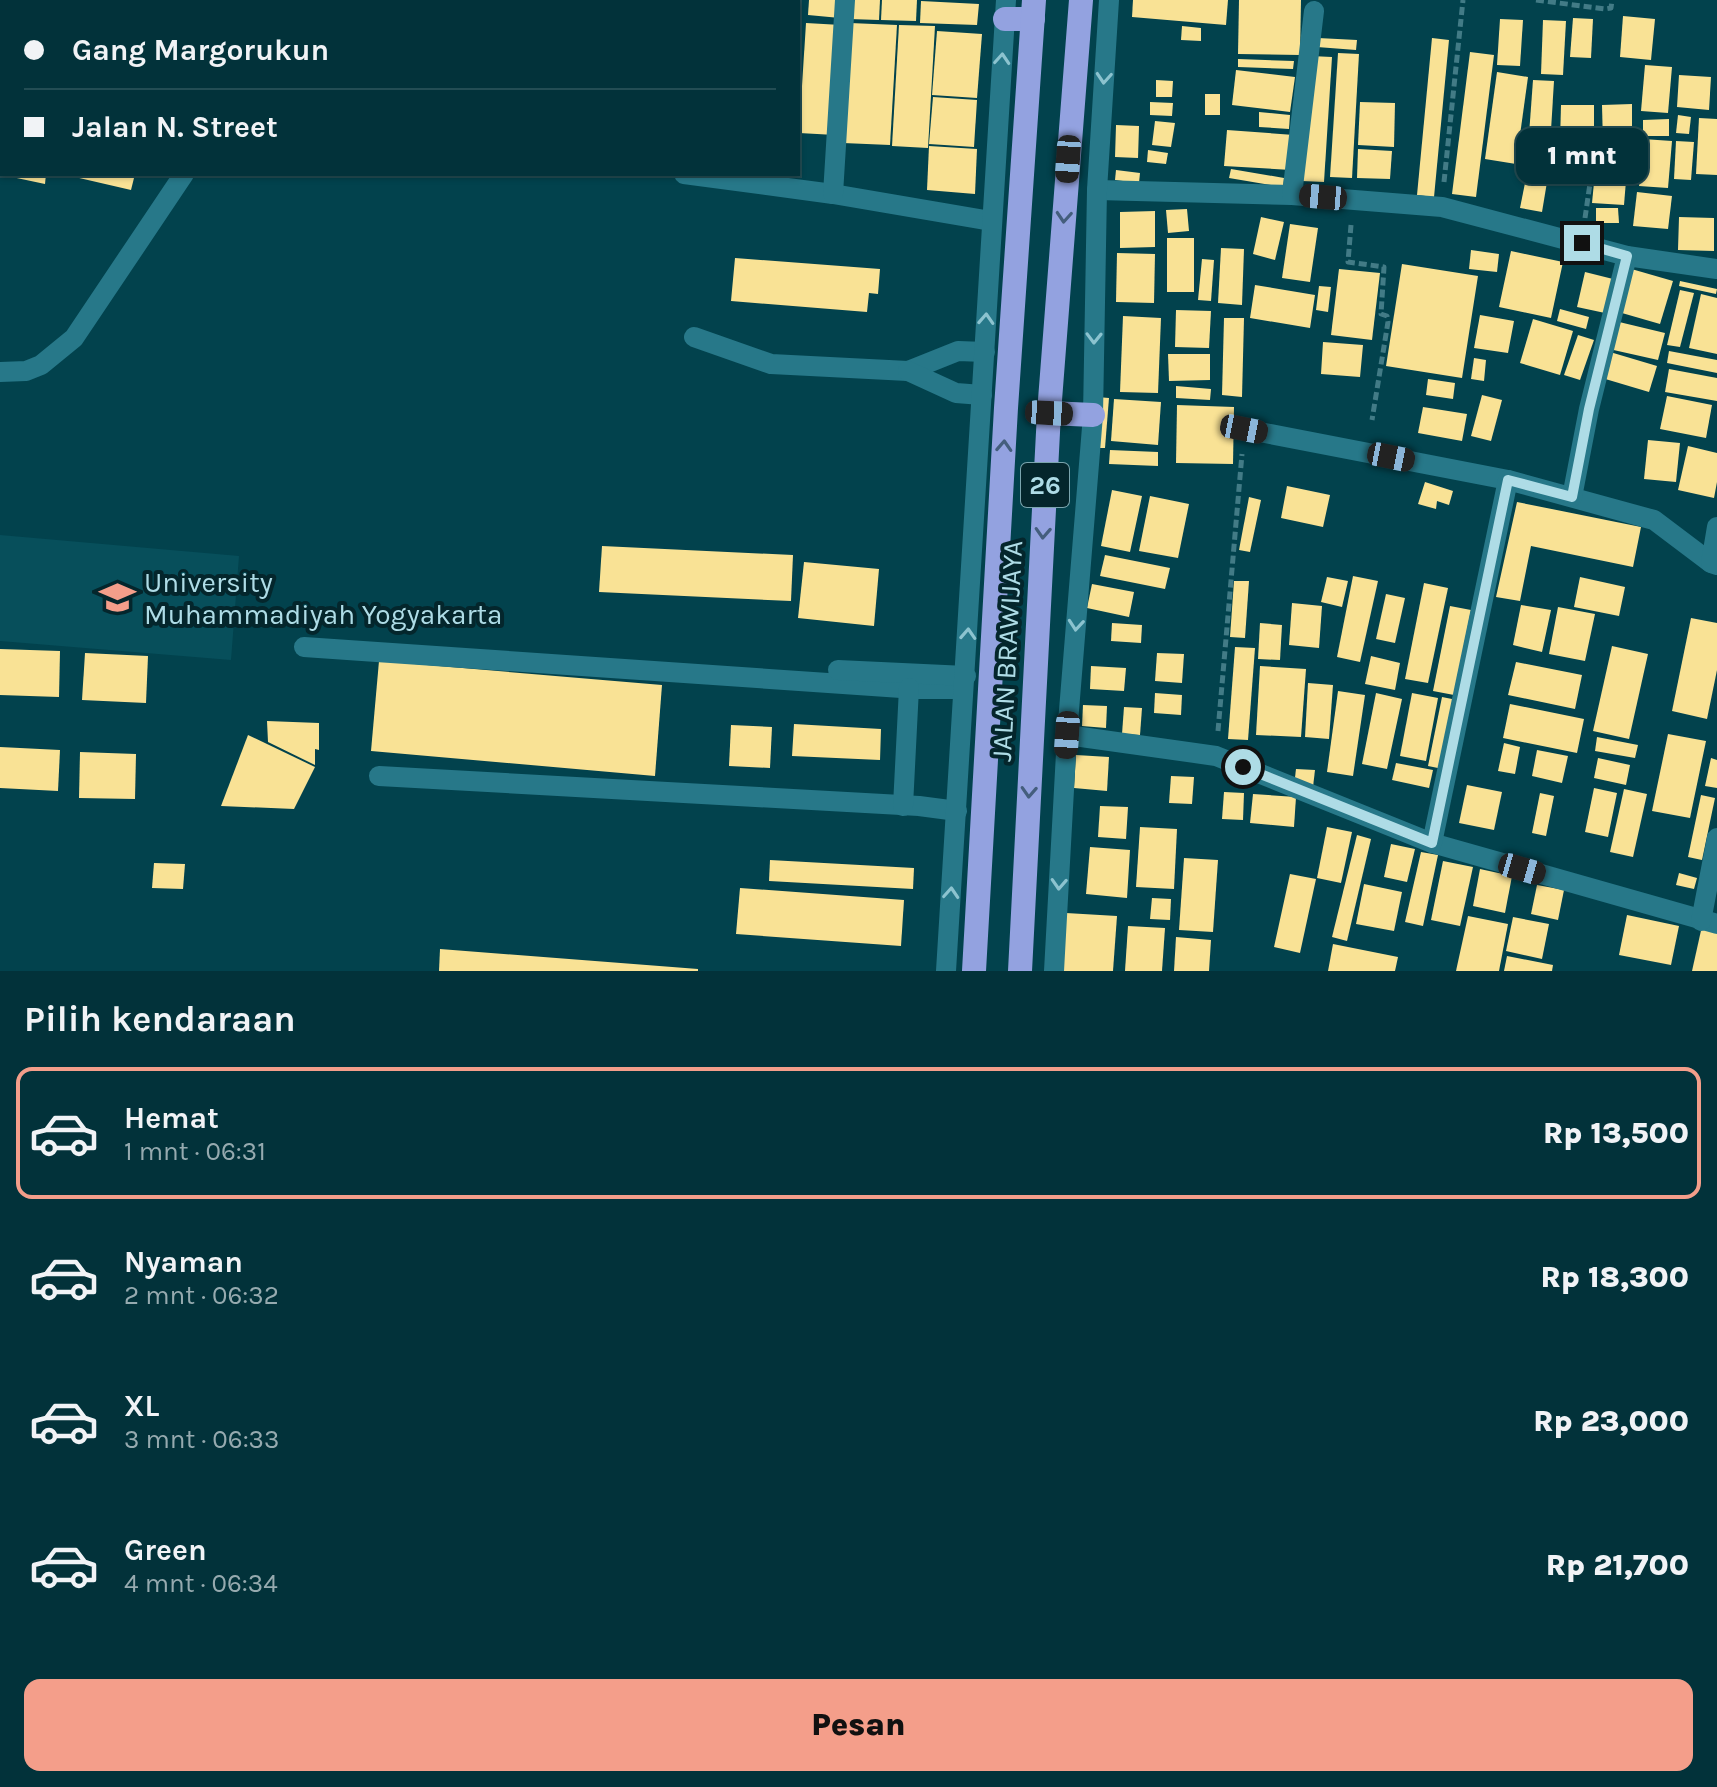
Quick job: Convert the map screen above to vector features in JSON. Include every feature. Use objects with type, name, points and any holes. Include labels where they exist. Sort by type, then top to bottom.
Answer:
[{"type":"highway","name":"JALAN BRAWIJAYA","points":[[1020,971],[1049,413],[1081,0]]},
{"type":"highway","points":[[1006,10],[1034,10]]},
{"type":"highway","name":"JALAN BRAWIJAYA","points":[[974,971],[1005,423],[1034,10]]},
{"type":"highway","points":[[1049,413],[1093,415]]},
{"type":"street","points":[[833,194],[845,0]]},
{"type":"street","points":[[1054,971],[1067,735],[1093,415],[1097,190],[1109,0]]},
{"type":"street","points":[[946,971],[1006,10]]},
{"type":"street","points":[[1292,195],[1314,11]]},
{"type":"street","points":[[0,372],[26,371],[41,365],[74,338],[183,176]]},
{"type":"street","points":[[699,176],[833,194],[991,221]]},
{"type":"street","points":[[1097,190],[1292,195],[1442,207],[1627,256],[1717,269]]},
{"type":"street","points":[[1572,497],[1589,409],[1627,256]]},
{"type":"street","points":[[694,337],[771,364],[908,371],[956,393],[982,395]]},
{"type":"street","points":[[908,371],[958,351],[985,352]]},
{"type":"street","points":[[1244,429],[1508,480],[1654,520],[1714,564]]},
{"type":"street","points":[[1432,843],[1508,480]]},
{"type":"street","points":[[1714,564],[1717,527]]},
{"type":"street","points":[[304,647],[909,688],[964,682]]},
{"type":"street","points":[[800,668],[964,682]]},
{"type":"street","points":[[903,806],[909,688]]},
{"type":"street","points":[[1067,735],[1216,756],[1432,843],[1709,923],[1717,838]]},
{"type":"street","points":[[379,776],[957,811]]},
{"type":"path","points":[[1442,207],[1463,0]]},
{"type":"path","points":[[1536,0],[1609,9],[1612,0]]},
{"type":"path","points":[[1582,243],[1595,149]]},
{"type":"path","points":[[1353,200],[1348,262],[1384,267],[1381,314],[1387,316],[1388,322],[1372,420]]},
{"type":"path","points":[[1216,756],[1244,429]]},
{"type":"shaded area","name":"University Muhammadiyah Yogyakarta","points":[[0,535],[239,556],[231,660],[0,641]]},
{"type":"building","points":[[809,0],[841,0],[840,18],[808,15]]},
{"type":"building","points":[[849,0],[880,0],[879,20],[849,19]]},
{"type":"building","points":[[882,0],[917,0],[916,21],[881,20]]},
{"type":"building","points":[[1133,0],[1228,0],[1226,25],[1132,17]]},
{"type":"building","points":[[1239,0],[1301,0],[1300,55],[1238,54]]},
{"type":"building","points":[[921,1],[979,4],[977,25],[920,23]]},
{"type":"building","points":[[1623,16],[1655,19],[1651,60],[1620,57]]},
{"type":"building","points":[[1573,18],[1593,19],[1591,58],[1570,57]]},
{"type":"building","points":[[1500,19],[1523,20],[1520,66],[1497,65]]},
{"type":"building","points":[[1543,20],[1566,21],[1563,75],[1541,74]]},
{"type":"building","points":[[806,23],[841,25],[835,135],[800,133]]},
{"type":"building","points":[[850,23],[897,25],[890,145],[843,143]]},
{"type":"building","points":[[899,25],[935,26],[928,148],[892,146]]},
{"type":"building","points":[[1182,26],[1201,28],[1201,41],[1181,40]]},
{"type":"building","points":[[937,31],[982,34],[977,98],[932,95]]},
{"type":"building","points":[[1318,38],[1357,40],[1356,50],[1317,47]]},
{"type":"building","points":[[1432,38],[1449,40],[1434,197],[1417,195]]},
{"type":"building","points":[[1470,52],[1494,55],[1476,197],[1452,194]]},
{"type":"building","points":[[1338,53],[1359,54],[1352,178],[1330,177]]},
{"type":"building","points":[[1311,56],[1332,57],[1324,182],[1302,181]]},
{"type":"building","points":[[1238,59],[1294,61],[1293,69],[1238,67]]},
{"type":"building","points":[[1645,65],[1672,67],[1668,113],[1641,111]]},
{"type":"building","points":[[1236,70],[1295,77],[1290,112],[1232,105]]},
{"type":"building","points":[[1497,72],[1528,77],[1516,164],[1485,159]]},
{"type":"building","points":[[1679,75],[1711,77],[1709,110],[1677,107]]},
{"type":"building","points":[[1156,80],[1173,81],[1172,97],[1156,97]]},
{"type":"building","points":[[1533,80],[1554,81],[1549,163],[1527,162]]},
{"type":"building","points":[[1205,94],[1220,94],[1220,115],[1205,115]]},
{"type":"building","points":[[933,97],[977,100],[974,147],[929,144]]},
{"type":"building","points":[[1150,102],[1173,103],[1172,116],[1150,115]]},
{"type":"building","points":[[1360,102],[1395,103],[1394,147],[1358,145]]},
{"type":"building","points":[[1632,104],[1632,144],[1603,144],[1602,105]]},
{"type":"building","points":[[1561,105],[1594,105],[1594,143],[1560,142]]},
{"type":"building","points":[[1259,112],[1290,115],[1289,129],[1259,127]]},
{"type":"building","points":[[1678,115],[1691,117],[1689,134],[1676,133]]},
{"type":"building","points":[[1699,118],[1717,119],[1717,175],[1696,174]]},
{"type":"building","points":[[1669,119],[1669,136],[1643,136],[1643,120]]},
{"type":"building","points":[[1155,121],[1175,123],[1171,147],[1152,145]]},
{"type":"building","points":[[1116,125],[1139,126],[1138,158],[1115,157]]},
{"type":"building","points":[[1227,130],[1294,135],[1291,170],[1224,166]]},
{"type":"building","points":[[1643,139],[1672,141],[1668,188],[1639,186]]},
{"type":"building","points":[[1676,141],[1694,142],[1691,180],[1674,179]]},
{"type":"building","points":[[929,146],[977,149],[975,194],[927,190]]},
{"type":"building","points":[[1570,148],[1590,148],[1590,156],[1570,157]]},
{"type":"building","points":[[1358,149],[1392,151],[1390,179],[1357,178]]},
{"type":"building","points":[[1148,150],[1168,153],[1166,164],[1147,162]]},
{"type":"building","points":[[1597,152],[1628,156],[1624,205],[1592,203]]},
{"type":"building","points":[[1560,161],[1584,161],[1583,186],[1559,185]]},
{"type":"building","points":[[1231,169],[1284,178],[1283,187],[1229,178]]},
{"type":"building","points":[[1116,170],[1140,173],[1139,183],[1115,180]]},
{"type":"building","points":[[12,176],[46,176],[45,184]]},
{"type":"building","points":[[71,176],[134,176],[131,190]]},
{"type":"building","points":[[1526,178],[1547,182],[1542,212],[1520,208]]},
{"type":"building","points":[[1637,192],[1672,196],[1668,229],[1633,226]]},
{"type":"building","points":[[1596,208],[1618,208],[1619,223],[1596,223]]},
{"type":"building","points":[[1187,209],[1189,231],[1168,233],[1166,210]]},
{"type":"building","points":[[1155,211],[1155,247],[1120,248],[1120,212]]},
{"type":"building","points":[[1261,217],[1284,222],[1275,260],[1253,254]]},
{"type":"building","points":[[1679,217],[1714,218],[1714,251],[1678,250]]},
{"type":"building","points":[[1290,224],[1318,228],[1310,282],[1282,278]]},
{"type":"building","points":[[1167,238],[1194,238],[1194,292],[1167,292]]},
{"type":"building","points":[[1221,248],[1244,249],[1242,305],[1218,303]]},
{"type":"building","points":[[1471,250],[1499,254],[1497,272],[1469,269]]},
{"type":"building","points":[[1511,251],[1563,262],[1551,318],[1499,307]]},
{"type":"building","points":[[1117,253],[1155,254],[1154,303],[1116,302]]},
{"type":"building","points":[[735,258],[880,269],[878,294],[869,293],[867,312],[731,301]]},
{"type":"building","points":[[1202,259],[1214,260],[1211,301],[1198,300]]},
{"type":"building","points":[[1402,264],[1478,276],[1462,378],[1386,366]]},
{"type":"building","points":[[1628,268],[1673,281],[1660,324],[1615,311]]},
{"type":"building","points":[[1339,269],[1380,273],[1372,340],[1331,335]]},
{"type":"building","points":[[1585,272],[1613,279],[1605,313],[1577,307]]},
{"type":"building","points":[[1680,281],[1717,289],[1716,294],[1679,286]]},
{"type":"building","points":[[1255,285],[1315,295],[1310,328],[1250,318]]},
{"type":"building","points":[[1319,286],[1331,287],[1328,312],[1316,310]]},
{"type":"building","points":[[1680,290],[1694,293],[1680,347],[1667,345]]},
{"type":"building","points":[[1701,294],[1717,298],[1717,354],[1689,348]]},
{"type":"building","points":[[1560,309],[1589,317],[1586,329],[1557,321]]},
{"type":"building","points":[[1176,310],[1211,311],[1209,348],[1175,347]]},
{"type":"building","points":[[1480,315],[1514,321],[1508,353],[1474,348]]},
{"type":"building","points":[[1123,316],[1161,318],[1158,393],[1120,392]]},
{"type":"building","points":[[1224,318],[1244,318],[1242,397],[1222,395]]},
{"type":"building","points":[[1533,319],[1573,331],[1560,375],[1520,363]]},
{"type":"building","points":[[1615,321],[1665,333],[1658,360],[1609,349]]},
{"type":"building","points":[[1578,335],[1594,340],[1580,380],[1564,375]]},
{"type":"building","points":[[1323,342],[1363,345],[1360,377],[1321,374]]},
{"type":"building","points":[[1669,351],[1717,360],[1717,373],[1667,363]]},
{"type":"building","points":[[1610,352],[1657,366],[1649,392],[1602,378]]},
{"type":"building","points":[[1168,354],[1210,354],[1210,380],[1169,381]]},
{"type":"building","points":[[1474,358],[1486,360],[1484,381],[1471,379]]},
{"type":"building","points":[[1669,369],[1717,378],[1717,401],[1665,392]]},
{"type":"building","points":[[1428,379],[1455,383],[1453,399],[1426,395]]},
{"type":"building","points":[[1176,386],[1211,389],[1210,400],[1176,398]]},
{"type":"building","points":[[1482,395],[1502,400],[1491,441],[1471,436]]},
{"type":"building","points":[[1667,396],[1712,405],[1706,438],[1660,429]]},
{"type":"building","points":[[1097,397],[1109,398],[1105,448],[1093,448]]},
{"type":"building","points":[[1114,399],[1161,402],[1158,445],[1111,441]]},
{"type":"building","points":[[1177,405],[1234,407],[1233,464],[1176,463]]},
{"type":"building","points":[[1423,407],[1467,414],[1462,441],[1418,433]]},
{"type":"building","points":[[1648,440],[1680,443],[1676,482],[1644,479]]},
{"type":"building","points":[[1688,446],[1717,453],[1714,498],[1678,490]]},
{"type":"building","points":[[1110,450],[1158,452],[1158,466],[1109,464]]},
{"type":"building","points":[[1425,482],[1453,491],[1449,505],[1437,501],[1436,509],[1418,504]]},
{"type":"building","points":[[1287,486],[1330,495],[1323,527],[1281,518]]},
{"type":"building","points":[[1112,490],[1142,496],[1130,552],[1101,546]]},
{"type":"building","points":[[1150,496],[1189,504],[1178,558],[1139,551]]},
{"type":"building","points":[[1249,497],[1261,500],[1250,552],[1239,550]]},
{"type":"building","points":[[1517,502],[1641,527],[1633,567],[1531,546],[1520,601],[1496,597]]},
{"type":"building","points":[[602,546],[793,555],[791,601],[599,592]]},
{"type":"building","points":[[1105,555],[1170,568],[1165,589],[1100,576]]},
{"type":"building","points":[[804,562],[879,569],[874,626],[798,618]]},
{"type":"building","points":[[1353,576],[1378,581],[1360,662],[1337,657]]},
{"type":"building","points":[[1327,577],[1348,581],[1342,607],[1321,602]]},
{"type":"building","points":[[1580,577],[1625,587],[1619,616],[1574,607]]},
{"type":"building","points":[[1234,581],[1249,581],[1245,638],[1230,637]]},
{"type":"building","points":[[1424,583],[1448,588],[1428,683],[1405,679]]},
{"type":"building","points":[[1092,584],[1134,592],[1129,617],[1087,608]]},
{"type":"building","points":[[1386,594],[1405,598],[1395,643],[1376,639]]},
{"type":"building","points":[[1292,603],[1322,606],[1319,648],[1289,645]]},
{"type":"building","points":[[1521,605],[1551,610],[1542,652],[1513,645]]},
{"type":"building","points":[[1450,606],[1471,610],[1454,695],[1433,691]]},
{"type":"building","points":[[1558,607],[1595,614],[1585,661],[1549,654]]},
{"type":"building","points":[[1691,618],[1717,623],[1717,670],[1707,719],[1672,711]]},
{"type":"building","points":[[1112,623],[1142,625],[1141,643],[1111,641]]},
{"type":"building","points":[[1260,623],[1282,625],[1280,660],[1258,659]]},
{"type":"building","points":[[1612,646],[1648,654],[1629,739],[1593,731]]},
{"type":"building","points":[[1235,647],[1255,648],[1248,740],[1228,739]]},
{"type":"building","points":[[0,649],[60,651],[59,697],[0,695]]},
{"type":"building","points":[[85,653],[148,656],[146,703],[82,700]]},
{"type":"building","points":[[1157,653],[1184,654],[1182,683],[1155,681]]},
{"type":"building","points":[[1371,656],[1400,663],[1395,690],[1365,684]]},
{"type":"building","points":[[379,661],[662,685],[655,776],[371,751]]},
{"type":"building","points":[[1516,662],[1582,675],[1575,709],[1508,695]]},
{"type":"building","points":[[1091,666],[1126,668],[1124,691],[1090,689]]},
{"type":"building","points":[[1260,666],[1306,669],[1301,737],[1256,735]]},
{"type":"building","points":[[1308,683],[1333,685],[1329,739],[1305,737]]},
{"type":"building","points":[[1338,691],[1365,695],[1353,776],[1327,772]]},
{"type":"building","points":[[1155,693],[1182,695],[1181,715],[1154,713]]},
{"type":"building","points":[[1376,693],[1402,699],[1387,769],[1362,764]]},
{"type":"building","points":[[1412,693],[1438,698],[1426,761],[1400,756]]},
{"type":"building","points":[[1442,697],[1457,700],[1443,769],[1428,766]]},
{"type":"building","points":[[1510,704],[1584,719],[1577,753],[1503,738]]},
{"type":"building","points":[[1083,705],[1107,706],[1106,728],[1082,726]]},
{"type":"building","points":[[1124,707],[1142,708],[1140,735],[1122,734]]},
{"type":"building","points":[[267,721],[319,723],[319,750],[315,749],[315,765],[268,742]]},
{"type":"building","points":[[794,724],[881,729],[880,760],[792,756]]},
{"type":"building","points":[[731,725],[772,727],[770,768],[729,766]]},
{"type":"building","points":[[1668,734],[1706,741],[1690,818],[1652,811]]},
{"type":"building","points":[[248,735],[315,767],[294,809],[221,806]]},
{"type":"building","points":[[1597,737],[1638,745],[1635,758],[1595,751]]},
{"type":"building","points":[[1504,743],[1520,747],[1515,774],[1498,771]]},
{"type":"building","points":[[0,747],[60,750],[58,791],[0,788]]},
{"type":"building","points":[[1537,750],[1568,756],[1562,783],[1532,776]]},
{"type":"building","points":[[80,752],[136,754],[135,799],[79,798]]},
{"type":"building","points":[[1076,755],[1109,757],[1107,791],[1074,788]]},
{"type":"building","points":[[1598,758],[1630,765],[1626,785],[1594,778]]},
{"type":"building","points":[[1711,758],[1717,760],[1717,788],[1705,786]]},
{"type":"building","points":[[1396,763],[1433,770],[1429,788],[1392,780]]},
{"type":"building","points":[[1296,769],[1315,770],[1313,787],[1294,786]]},
{"type":"building","points":[[1171,776],[1194,777],[1192,804],[1169,803]]},
{"type":"building","points":[[1467,785],[1502,792],[1494,830],[1459,823]]},
{"type":"building","points":[[1594,788],[1617,793],[1608,837],[1585,832]]},
{"type":"building","points":[[1624,789],[1647,794],[1633,857],[1610,852]]},
{"type":"building","points":[[1224,792],[1244,793],[1243,820],[1222,819]]},
{"type":"building","points":[[1540,793],[1554,796],[1546,836],[1532,833]]},
{"type":"building","points":[[1253,794],[1296,797],[1294,827],[1250,823]]},
{"type":"building","points":[[1701,795],[1715,798],[1702,860],[1688,857]]},
{"type":"building","points":[[1100,806],[1128,807],[1126,839],[1098,837]]},
{"type":"building","points":[[1140,827],[1177,829],[1174,889],[1136,887]]},
{"type":"building","points":[[1327,827],[1352,832],[1341,883],[1317,878]]},
{"type":"building","points":[[1357,835],[1371,839],[1347,941],[1332,937]]},
{"type":"building","points":[[1391,844],[1415,849],[1407,882],[1384,877]]},
{"type":"building","points":[[1090,847],[1130,850],[1127,898],[1086,894]]},
{"type":"building","points":[[1421,852],[1438,855],[1423,926],[1405,922]]},
{"type":"building","points":[[1184,858],[1218,860],[1213,932],[1179,930]]},
{"type":"building","points":[[770,860],[914,868],[913,889],[769,881]]},
{"type":"building","points":[[1443,861],[1473,867],[1460,926],[1431,920]]},
{"type":"building","points":[[154,863],[185,864],[183,889],[152,888]]},
{"type":"building","points":[[1480,869],[1512,876],[1505,913],[1473,906]]},
{"type":"building","points":[[1679,873],[1697,878],[1694,889],[1676,885]]},
{"type":"building","points":[[1290,874],[1316,879],[1300,953],[1274,947]]},
{"type":"building","points":[[1364,884],[1402,892],[1394,931],[1356,924]]},
{"type":"building","points":[[1537,885],[1564,890],[1558,920],[1531,914]]},
{"type":"building","points":[[740,888],[904,900],[901,946],[736,934]]},
{"type":"building","points":[[1152,898],[1171,899],[1170,920],[1150,919]]},
{"type":"building","points":[[1066,913],[1117,916],[1113,971],[1062,971]]},
{"type":"building","points":[[1627,915],[1679,926],[1671,965],[1619,955]]},
{"type":"building","points":[[1468,916],[1508,924],[1499,971],[1456,971]]},
{"type":"building","points":[[1513,917],[1549,924],[1542,959],[1506,951]]},
{"type":"building","points":[[1128,926],[1165,928],[1162,971],[1125,971]]},
{"type":"building","points":[[1702,926],[1717,929],[1717,971],[1692,971]]},
{"type":"building","points":[[1176,937],[1211,940],[1209,971],[1174,971]]},
{"type":"building","points":[[1333,944],[1398,957],[1395,971],[1328,971]]},
{"type":"building","points":[[440,949],[698,969],[698,971],[439,971]]},
{"type":"building","points":[[1507,956],[1553,965],[1552,971],[1504,971]]},
{"type":"place","name":"University Muhammadiyah Yogyakarta","points":[[118,598]]},
{"type":"route","points":[[1243,767],[1432,843],[1508,480],[1572,497],[1589,409],[1627,256],[1582,243]]}]
